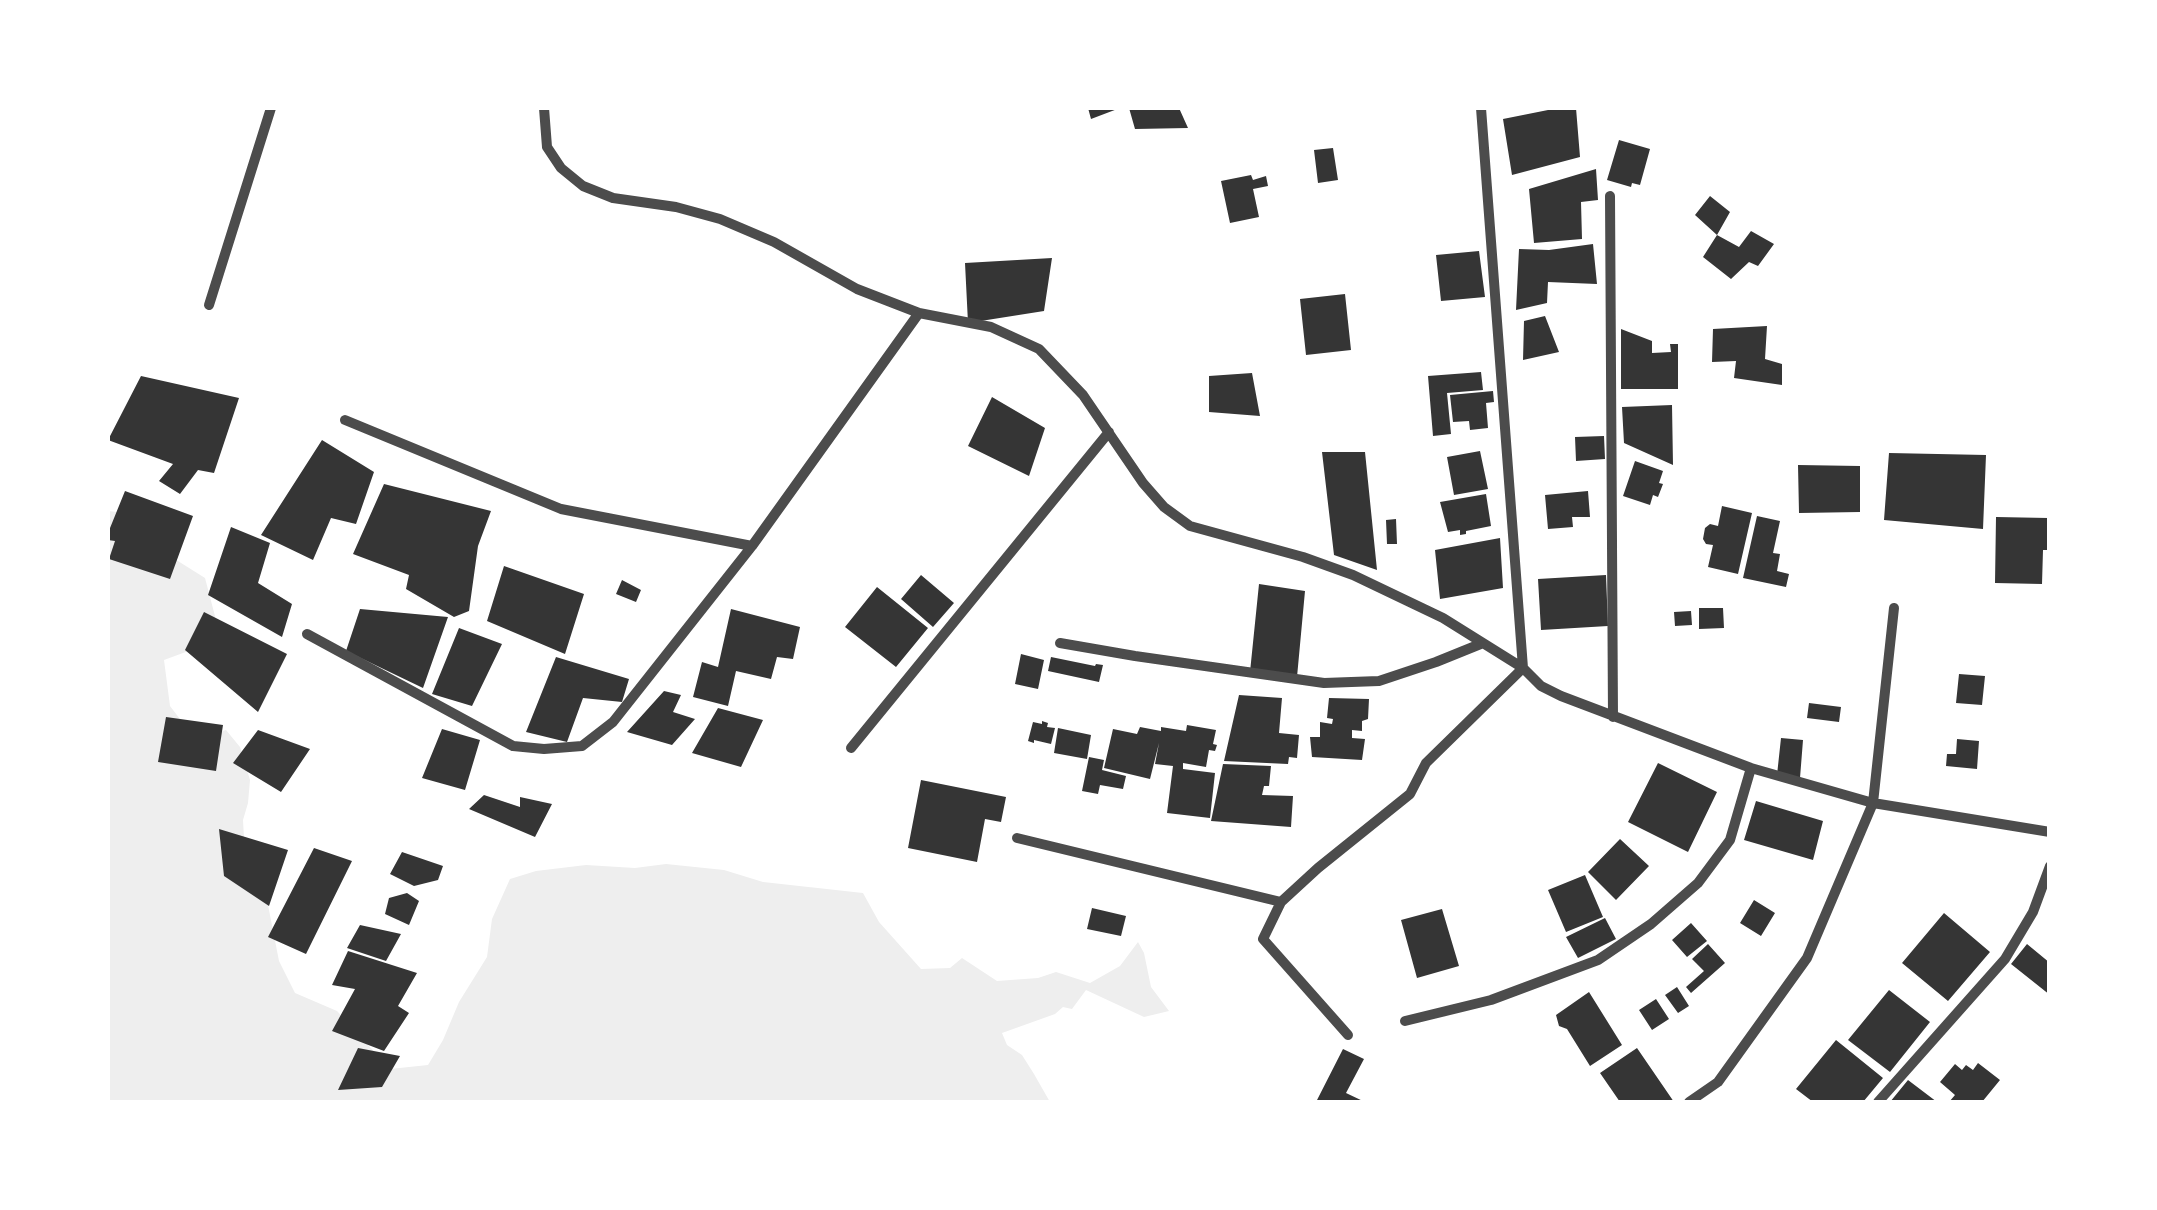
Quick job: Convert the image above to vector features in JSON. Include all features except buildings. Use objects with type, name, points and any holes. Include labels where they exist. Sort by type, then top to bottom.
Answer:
[{"type":"street","points":[[209,305],[271,108]]},
{"type":"street","points":[[544,108],[547,148],[561,168],[582,186],[613,198],[720,219],[774,242],[856,289],[919,313],[990,328],[1040,349],[1084,395],[1143,483],[1164,507],[1190,526],[1302,557],[1353,576],[1443,618],[1523,668],[1540,686],[1751,768],[1873,802],[2050,832]]},
{"type":"street","points":[[1481,108],[1523,668]]},
{"type":"street","points":[[1610,196],[1613,717]]},
{"type":"street","points":[[307,634],[514,746],[582,746],[612,722],[752,546],[919,313]]},
{"type":"street","points":[[345,420],[561,509],[752,546]]},
{"type":"street","points":[[851,748],[1109,432]]},
{"type":"street","points":[[1689,1102],[1718,1082],[1807,958],[1873,802],[1894,608]]},
{"type":"street","points":[[1060,643],[1324,683],[1379,681],[1483,643]]},
{"type":"street","points":[[1348,1035],[1263,938],[1282,902],[1410,794],[1426,762],[1523,668]]},
{"type":"street","points":[[1405,1022],[1490,1000],[1598,960],[1651,924],[1698,883],[1730,840],[1751,768]]},
{"type":"street","points":[[1018,838],[1282,902]]},
{"type":"street","points":[[1878,1102],[2006,959],[2033,912],[2050,866]]},
{"type":"shaded area","points":[[108,511],[127,513],[154,546],[205,578],[221,639],[164,660],[170,706],[183,723],[187,742],[226,730],[240,747],[250,780],[243,820],[245,855],[268,905],[279,961],[295,993],[337,1011],[390,1069],[428,1065],[487,957],[492,919],[510,879],[536,871],[586,865],[635,868],[666,864],[724,870],[763,882],[863,893],[879,922],[921,969],[950,968],[962,958],[997,981],[1038,978],[1056,972],[1090,983],[1120,966],[1138,942],[1151,987],[1169,1011],[1144,1017],[1086,990],[1072,1009],[1063,1007],[1055,1014],[1002,1033],[1007,1045],[1022,1055],[1050,1102],[108,1102]]}]
